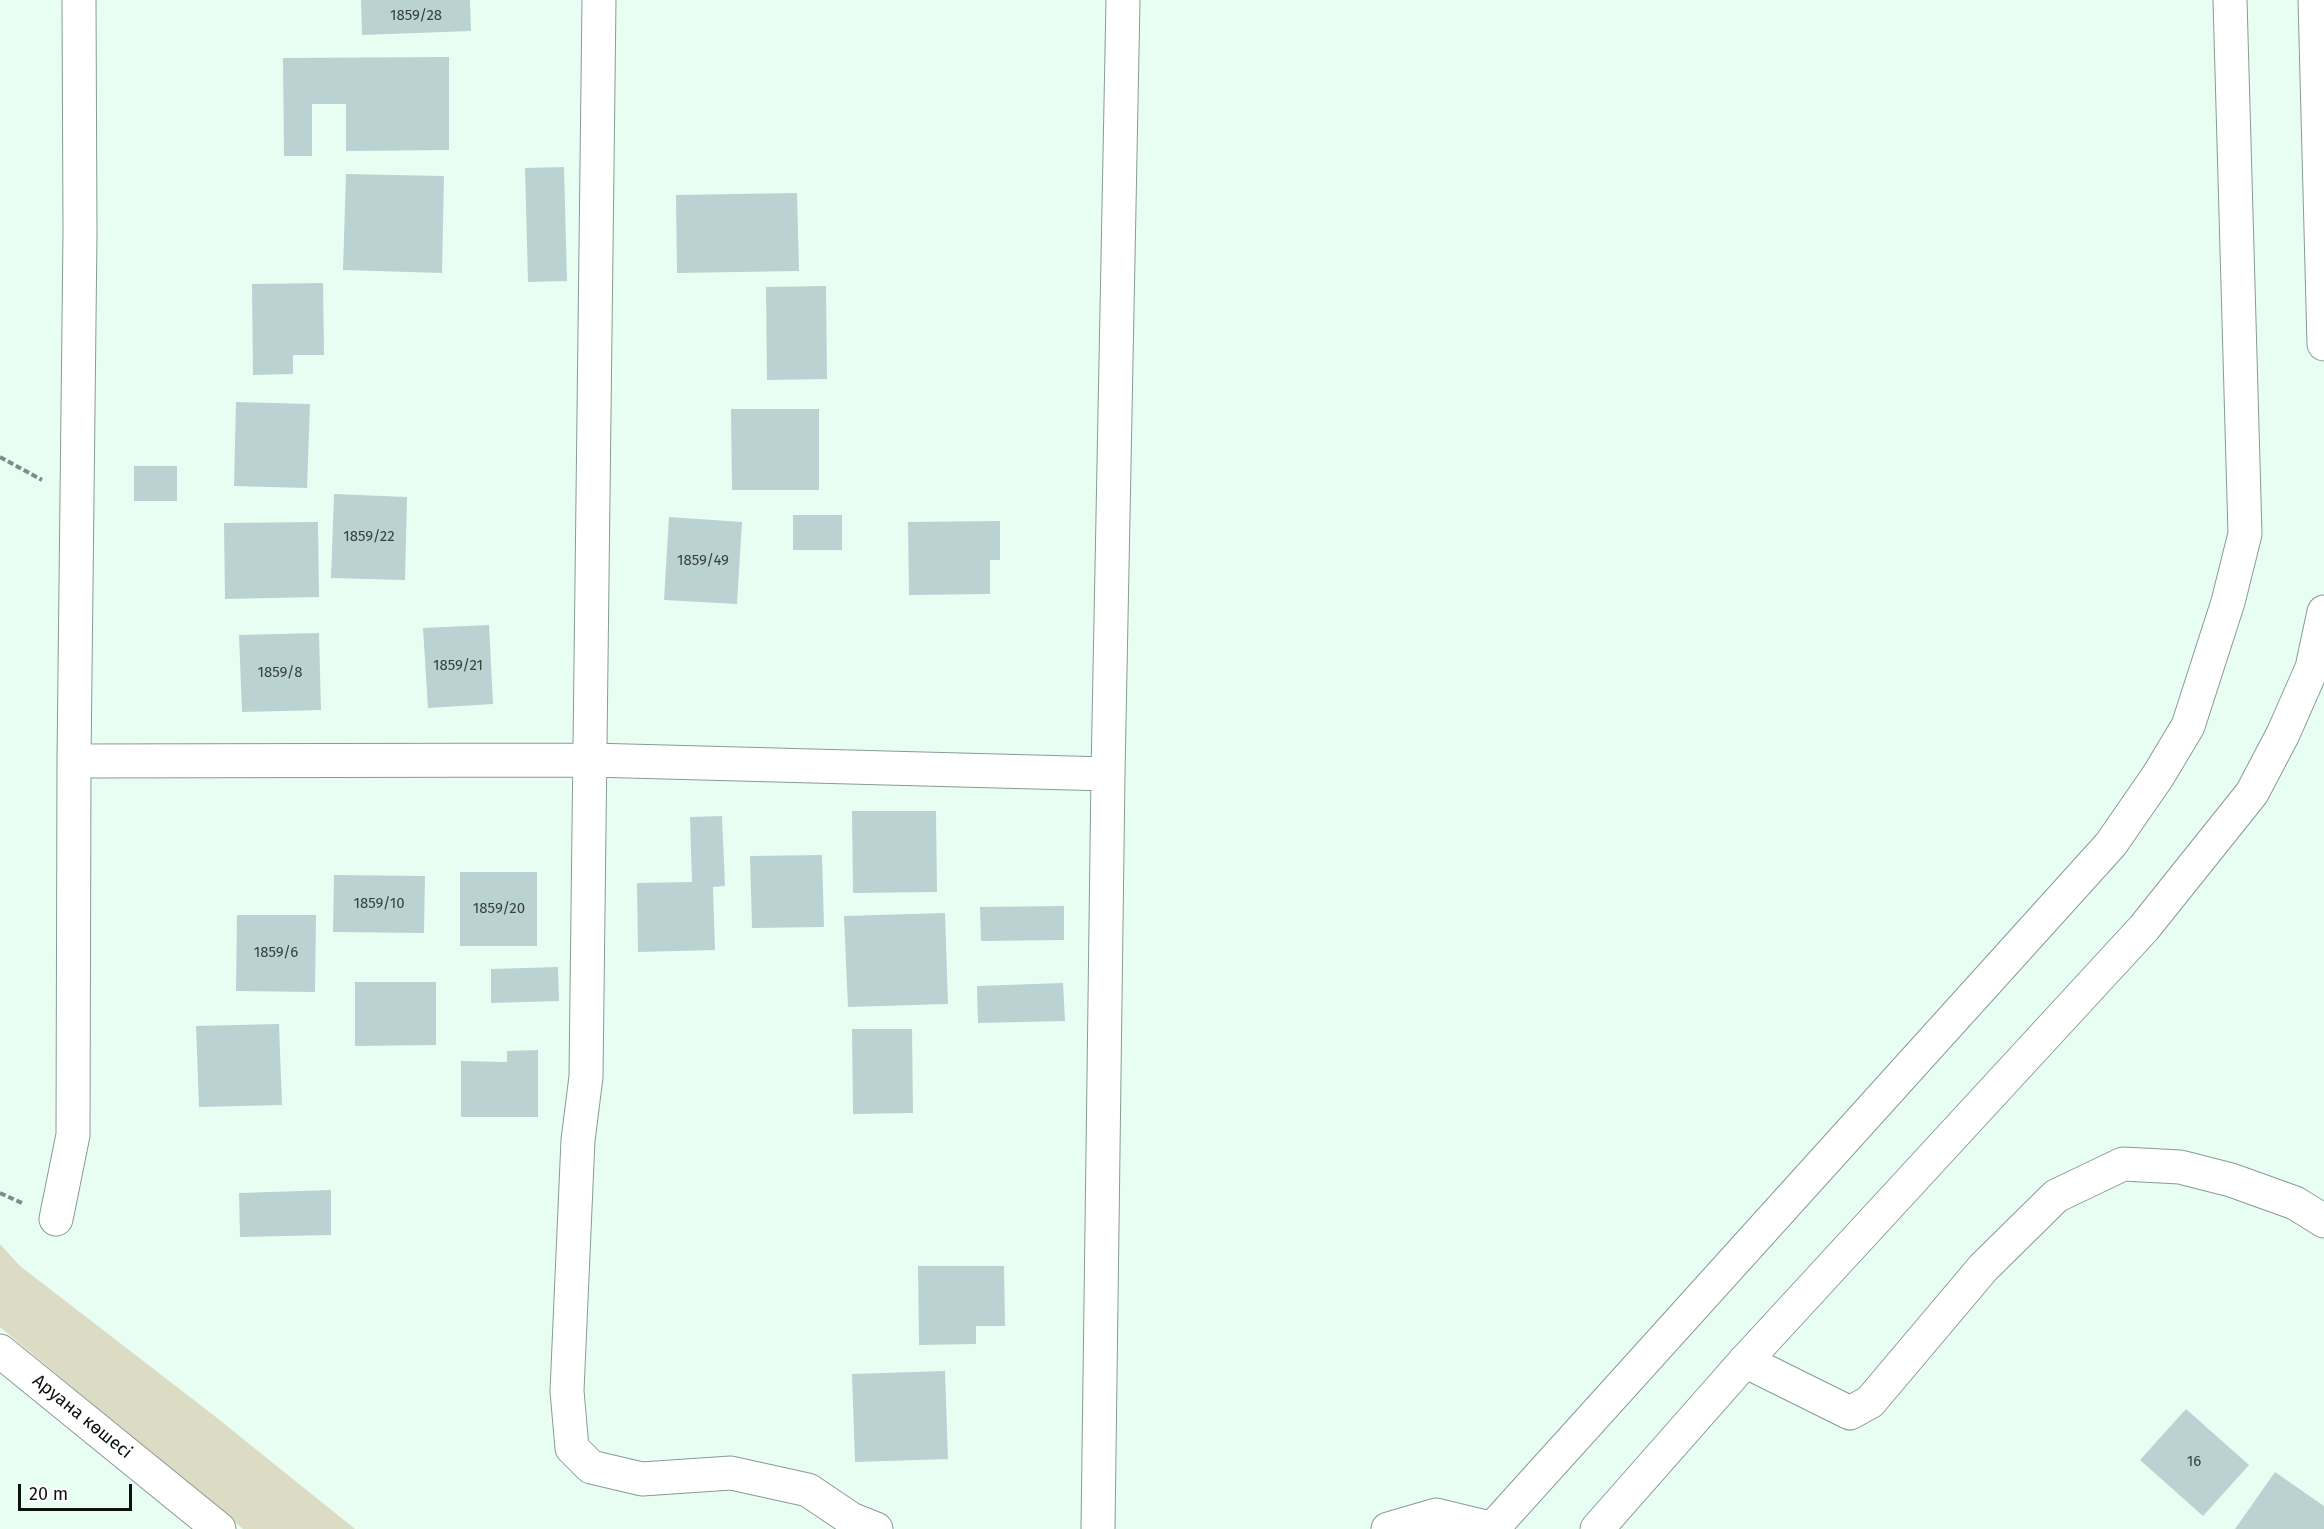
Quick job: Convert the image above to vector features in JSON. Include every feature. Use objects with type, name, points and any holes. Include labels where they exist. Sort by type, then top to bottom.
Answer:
[{"type":"street","points":[[56,1219],[73,1135],[80,0]]},
{"type":"street","points":[[599,0],[586,1077],[578,1140],[567,1391],[572,1448],[591,1467],[642,1479],[731,1473],[808,1490],[851,1520],[876,1529]]},
{"type":"street","points":[[1098,1529],[1108,774],[1123,0]]},
{"type":"street","points":[[1388,1529],[1436,1515],[1493,1529],[2111,844],[2158,776],[2188,726],[2228,602],[2245,534],[2230,0]]},
{"type":"street","points":[[2315,0],[2324,344]]},
{"type":"street","points":[[1597,1529],[1745,1361],[2144,928],[2252,793],[2283,735],[2312,668],[2324,612]]},
{"type":"street","points":[[74,761],[591,760],[1108,774]]},
{"type":"street","points":[[1745,1361],[1850,1413],[1870,1402],[1983,1268],[2056,1196],[2122,1164],[2180,1167],[2231,1180],[2295,1203],[2324,1221]]},
{"type":"street","name":"Аруана көшесі","points":[[0,1351],[219,1529]]},
{"type":"green space","points":[[0,1244],[20,1266],[212,1414],[355,1529],[243,1529],[0,1327]]},
{"type":"building","points":[[361,0],[470,0],[471,31],[362,35]]},
{"type":"building","points":[[449,57],[449,150],[346,151],[346,104],[312,104],[312,156],[284,156],[283,58]]},
{"type":"building","points":[[564,167],[567,281],[528,282],[525,168]]},
{"type":"building","points":[[346,174],[444,176],[442,273],[343,270]]},
{"type":"building","points":[[797,193],[799,271],[677,273],[676,195]]},
{"type":"building","points":[[323,283],[324,355],[293,355],[293,374],[253,375],[252,284]]},
{"type":"building","points":[[826,286],[827,379],[767,380],[766,287]]},
{"type":"building","points":[[236,402],[310,404],[307,488],[234,486]]},
{"type":"building","points":[[731,409],[819,409],[819,490],[732,490]]},
{"type":"building","points":[[134,466],[177,466],[177,501],[134,501]]},
{"type":"building","points":[[334,494],[407,497],[405,580],[331,578]]},
{"type":"building","points":[[793,515],[842,515],[842,550],[793,550]]},
{"type":"building","points":[[669,517],[742,522],[737,604],[664,600]]},
{"type":"building","points":[[1000,521],[1000,560],[990,560],[990,594],[909,595],[908,522]]},
{"type":"building","points":[[318,522],[319,597],[225,599],[224,523]]},
{"type":"building","points":[[489,625],[493,704],[428,708],[423,628]]},
{"type":"building","points":[[319,633],[321,710],[242,712],[239,635]]},
{"type":"building","points":[[852,811],[936,811],[937,892],[853,893]]},
{"type":"building","points":[[722,816],[725,886],[713,887],[715,950],[638,952],[637,883],[692,882],[690,817]]},
{"type":"building","points":[[822,855],[824,927],[752,928],[750,856]]},
{"type":"building","points":[[460,872],[537,872],[537,946],[460,946]]},
{"type":"building","points":[[334,875],[425,876],[424,933],[333,932]]},
{"type":"building","points":[[1064,906],[1064,940],[981,941],[980,907]]},
{"type":"building","points":[[945,913],[948,1004],[848,1007],[844,916]]},
{"type":"building","points":[[237,915],[316,915],[315,992],[236,991]]},
{"type":"building","points":[[558,967],[559,1001],[491,1003],[491,969]]},
{"type":"building","points":[[355,982],[436,982],[436,1045],[355,1046]]},
{"type":"building","points":[[1063,983],[1065,1021],[978,1023],[977,986]]},
{"type":"building","points":[[279,1024],[282,1105],[199,1107],[196,1026]]},
{"type":"building","points":[[852,1029],[912,1029],[913,1113],[853,1114]]},
{"type":"building","points":[[538,1050],[538,1117],[461,1117],[461,1061],[507,1062],[507,1051]]},
{"type":"building","points":[[331,1190],[331,1235],[240,1237],[239,1193]]},
{"type":"building","points":[[918,1266],[1004,1266],[1005,1326],[976,1326],[976,1344],[919,1345]]},
{"type":"building","points":[[945,1371],[948,1459],[855,1462],[852,1374]]},
{"type":"building","points":[[2186,1409],[2249,1465],[2203,1516],[2140,1460]]},
{"type":"building","points":[[2275,1472],[2324,1506],[2324,1529],[2235,1529]]}]
